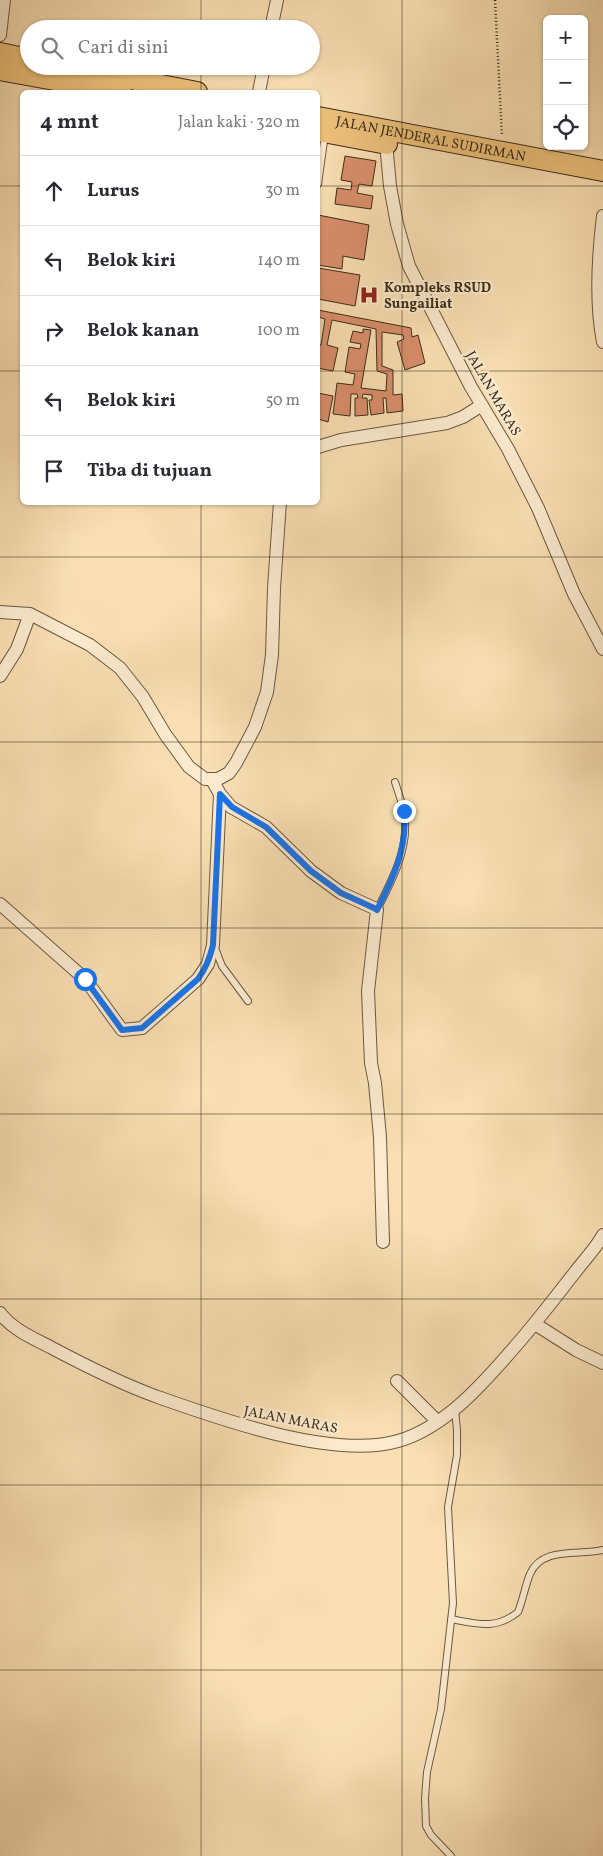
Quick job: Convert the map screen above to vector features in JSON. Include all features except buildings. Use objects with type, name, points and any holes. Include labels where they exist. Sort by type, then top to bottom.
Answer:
[{"type":"highway","points":[[0,68],[20,62]]},
{"type":"highway","points":[[0,68],[20,72]]},
{"type":"highway","points":[[36,75],[112,90]]},
{"type":"highway","points":[[110,75],[187,90]]},
{"type":"highway","name":"JALAN JENDERAL SUDIRMAN","points":[[322,125],[503,152],[603,170]]},
{"type":"highway","name":"JALAN JENDERAL SUDIRMAN","points":[[322,125],[386,143],[480,158],[603,183]]},
{"type":"street","points":[[0,35],[4,0]]},
{"type":"street","points":[[273,20],[277,0]]},
{"type":"street","points":[[259,90],[262,75]]},
{"type":"street","name":"JALAN MARAS","points":[[386,143],[395,215],[409,266],[471,387],[508,449],[534,500],[574,594],[603,649]]},
{"type":"street","points":[[603,216],[599,246],[599,321],[603,342]]},
{"type":"street","points":[[320,446],[341,440],[447,422],[463,417],[482,405]]},
{"type":"street","points":[[0,612],[30,614],[90,645],[120,668],[143,697],[165,734],[189,767],[201,778],[212,780],[224,777],[236,763],[256,727],[267,692],[272,655],[280,505]]},
{"type":"street","points":[[0,676],[17,649],[30,614]]},
{"type":"street","points":[[212,780],[220,794],[232,807],[266,827],[311,871],[341,893],[377,910],[368,991],[371,1063],[376,1083],[380,1138],[383,1242]]},
{"type":"street","points":[[0,904],[85,979],[122,1030],[142,1028],[198,979],[208,964],[213,945],[220,794]]},
{"type":"street","name":"JALAN MARAS","points":[[0,1313],[15,1329],[128,1386],[246,1427],[315,1442],[352,1446],[380,1445],[413,1435],[437,1421],[477,1389],[535,1324],[603,1235]]},
{"type":"street","points":[[535,1324],[576,1350],[603,1363]]},
{"type":"street","points":[[398,1381],[437,1421]]},
{"type":"lane","points":[[320,154],[322,125]]},
{"type":"lane","points":[[377,910],[395,871],[405,833],[404,811],[395,782]]},
{"type":"lane","points":[[213,945],[222,966],[248,1001]]},
{"type":"lane","points":[[451,1856],[431,1835],[426,1826],[425,1798],[427,1772],[441,1709],[451,1619],[453,1583],[448,1507],[457,1455],[455,1408]]},
{"type":"lane","points":[[451,1619],[483,1625],[502,1622],[518,1612],[530,1575],[535,1565],[544,1558],[603,1550]]},
{"type":"path","points":[[495,0],[503,152]]},
{"type":"place","name":"Kompleks RSUD Sungailiat","points":[[369,295]]},
{"type":"route","points":[[85,979],[122,1030],[142,1028],[198,979],[208,964],[213,945],[220,794],[232,807],[266,827],[311,871],[341,893],[377,910],[395,871],[404,843],[404,811]]}]
